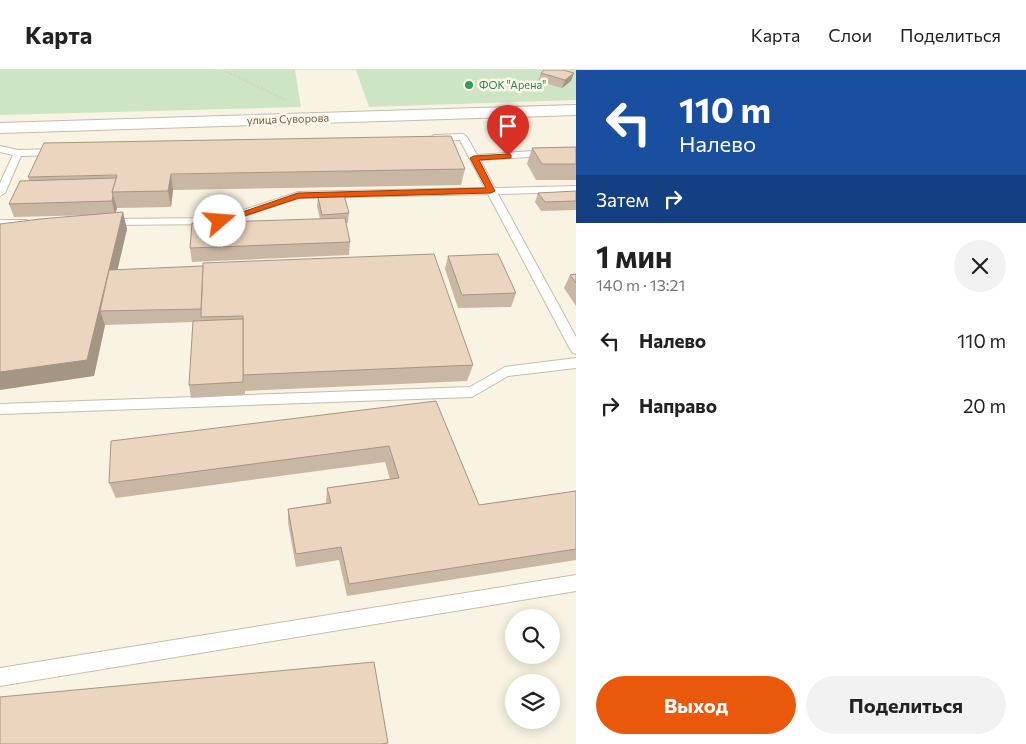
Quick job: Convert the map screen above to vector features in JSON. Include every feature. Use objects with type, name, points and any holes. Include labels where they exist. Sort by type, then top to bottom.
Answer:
[{"type":"street","name":"улица Суворова","points":[[0,128],[576,110]]},
{"type":"lane","points":[[423,139],[463,137],[576,349]]},
{"type":"lane","points":[[0,149],[18,153],[67,151]]},
{"type":"lane","points":[[474,158],[576,152]]},
{"type":"lane","points":[[0,193],[18,153]]},
{"type":"lane","points":[[100,222],[220,221],[298,195],[576,189]]},
{"type":"lane","points":[[0,223],[40,223]]},
{"type":"lane","points":[[0,409],[102,407],[472,392],[505,372],[576,363]]},
{"type":"lane","points":[[0,677],[576,583]]},
{"type":"path","points":[[223,70],[293,103]]},
{"type":"green space","points":[[0,70],[295,70],[301,107],[0,115]]},
{"type":"green space","name":"ФОК \"Арена\"","points":[[356,70],[576,70],[576,100],[369,107]]},
{"type":"building","points":[[544,70],[563,70],[574,73],[565,80],[541,73]]},
{"type":"building","points":[[451,136],[465,169],[171,174],[168,191],[112,192],[117,175],[28,177],[44,143]]},
{"type":"building","points":[[576,147],[576,164],[542,164],[532,148]]},
{"type":"building","points":[[116,178],[112,192],[112,201],[9,204],[20,181]]},
{"type":"building","points":[[576,191],[576,201],[545,202],[538,193]]},
{"type":"building","points":[[344,195],[349,213],[322,215],[318,197]]},
{"type":"building","points":[[123,212],[87,360],[0,372],[0,224]]},
{"type":"building","points":[[345,218],[350,242],[190,248],[192,223]]},
{"type":"building","points":[[434,254],[473,365],[243,375],[243,316],[201,317],[203,263]]},
{"type":"building","points":[[498,254],[516,293],[462,295],[448,256]]},
{"type":"building","points":[[203,266],[201,309],[100,311],[109,270]]},
{"type":"building","points":[[576,274],[576,283],[570,275]]},
{"type":"building","points":[[243,319],[243,382],[189,385],[193,321]]},
{"type":"building","points":[[436,401],[479,505],[576,491],[576,549],[349,584],[341,547],[296,554],[288,509],[331,503],[327,488],[399,478],[389,446],[109,483],[111,441]]},
{"type":"building","points":[[374,662],[388,743],[0,744],[0,697]]},
{"type":"place","name":"ФОК \"Арена\"","points":[[469,85]]},
{"type":"route","points":[[220,221],[298,195],[491,191],[474,158],[508,156]]}]
